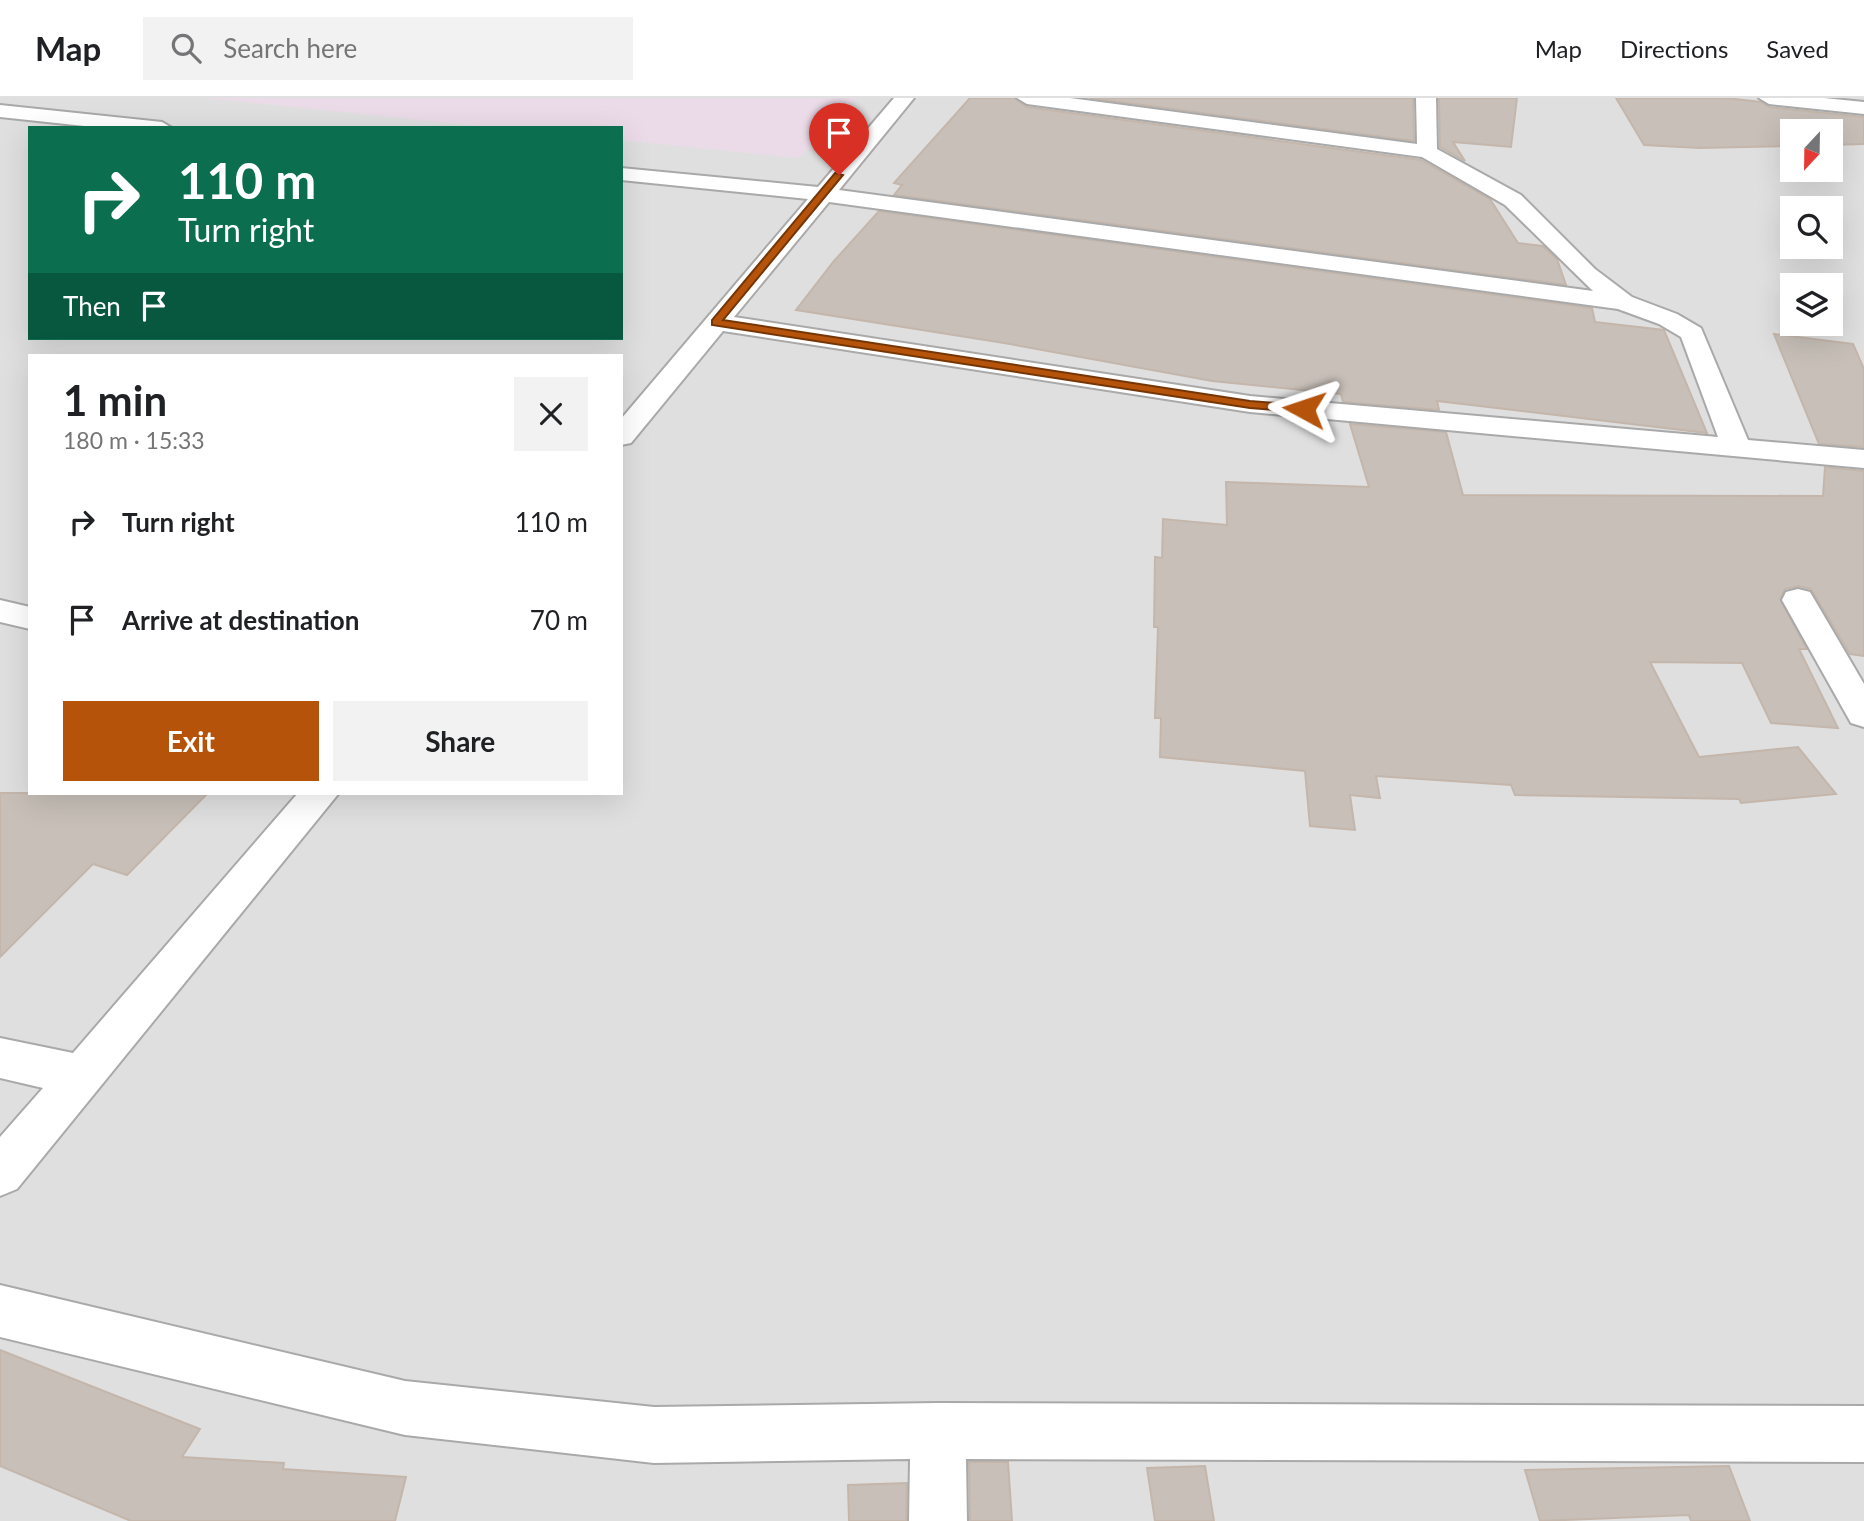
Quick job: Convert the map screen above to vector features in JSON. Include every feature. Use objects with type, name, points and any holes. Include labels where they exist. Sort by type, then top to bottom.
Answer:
[{"type":"street","points":[[623,435],[904,98]]},
{"type":"street","points":[[1027,98],[1427,152],[1513,200],[1587,274],[1623,302]]},
{"type":"street","points":[[1426,98],[1427,152]]},
{"type":"street","points":[[1769,98],[1864,108]]},
{"type":"street","points":[[0,111],[143,126]]},
{"type":"street","points":[[623,174],[822,194],[1623,302],[1668,319],[1692,333],[1736,446]]},
{"type":"street","points":[[716,322],[1250,404],[1864,459]]},
{"type":"street","points":[[1798,600],[1864,714]]},
{"type":"street","points":[[0,611],[28,618]]},
{"type":"street","points":[[0,1173],[318,795]]},
{"type":"street","points":[[0,1058],[81,1075]]},
{"type":"street","points":[[0,1311],[405,1408],[654,1435],[938,1431],[1864,1434]]},
{"type":"street","points":[[937,1521],[938,1431]]},
{"type":"shaded area","points":[[0,98],[1864,98],[1864,1521],[0,1521]]},
{"type":"shaded area","points":[[205,98],[856,98],[799,158],[623,140],[623,126],[481,126]]},
{"type":"building","points":[[970,98],[1015,98],[1027,107],[1421,160],[1490,199],[1518,243],[1543,246],[1557,259],[1566,285],[894,195],[902,185],[894,183]]},
{"type":"building","points":[[1090,98],[1413,98],[1414,141]]},
{"type":"building","points":[[1439,98],[1517,98],[1511,147],[1453,142],[1465,161],[1440,147]]},
{"type":"building","points":[[1616,98],[1726,98],[1761,102],[1769,107],[1864,117],[1864,144],[1843,145],[1843,119],[1780,119],[1780,146],[1700,148],[1644,145]]},
{"type":"building","points":[[879,211],[1592,308],[1595,322],[1664,330],[1707,433],[1437,401],[1439,410],[1343,402],[1341,394],[1212,381],[1004,343],[796,310],[834,261]]},
{"type":"building","points":[[1774,334],[1853,344],[1864,369],[1864,447],[1819,444]]},
{"type":"building","points":[[1350,424],[1446,432],[1463,495],[1823,496],[1825,467],[1864,471],[1864,656],[1850,654],[1811,589],[1799,586],[1785,589],[1780,599],[1807,649],[1799,649],[1838,728],[1771,723],[1742,663],[1650,662],[1699,757],[1798,747],[1836,794],[1741,803],[1739,799],[1515,795],[1511,785],[1376,776],[1380,798],[1350,795],[1355,830],[1310,826],[1305,771],[1160,757],[1161,718],[1155,718],[1158,627],[1154,627],[1155,557],[1162,558],[1163,519],[1227,525],[1226,482],[1369,487]]},
{"type":"building","points":[[0,793],[206,795],[127,875],[93,864],[0,957]]},
{"type":"building","points":[[0,1350],[200,1429],[182,1457],[284,1463],[283,1469],[406,1477],[395,1521],[131,1521],[0,1466]]},
{"type":"building","points":[[969,1462],[1008,1462],[1012,1521],[970,1521]]},
{"type":"building","points":[[1205,1466],[1214,1521],[1155,1521],[1147,1468]]},
{"type":"building","points":[[1729,1466],[1750,1521],[1691,1521],[1689,1515],[1540,1521],[1525,1470]]},
{"type":"building","points":[[907,1483],[906,1521],[849,1521],[848,1485]]},
{"type":"route","points":[[839,175],[716,322],[1250,404],[1304,409]]}]
